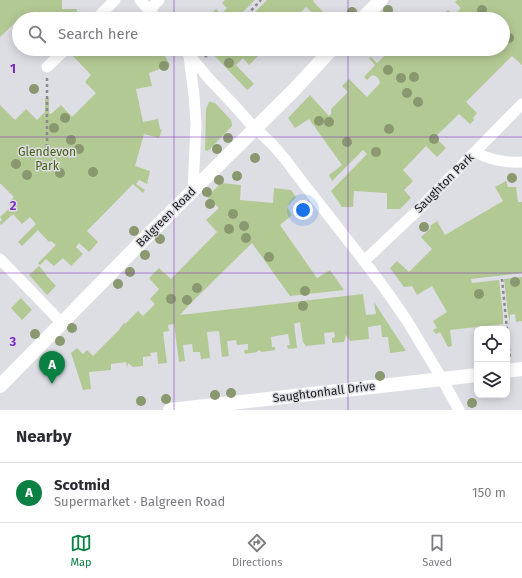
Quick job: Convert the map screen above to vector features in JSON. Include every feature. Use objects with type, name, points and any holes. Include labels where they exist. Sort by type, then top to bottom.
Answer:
[{"type":"street","points":[[103,12],[115,0]]},
{"type":"street","points":[[140,0],[149,10],[159,0]]},
{"type":"street","points":[[369,12],[381,0]]},
{"type":"street","points":[[47,68],[59,56]]},
{"type":"street","points":[[187,56],[194,95],[196,124],[193,191]]},
{"type":"street","points":[[189,56],[211,81],[285,159],[364,261],[406,319],[459,410]]},
{"type":"street","name":"Balgreen Road","points":[[0,386],[153,230],[293,91],[326,56]]},
{"type":"street","name":"Saughton Park","points":[[364,261],[416,212],[522,104]]},
{"type":"street","points":[[475,152],[484,157],[495,160],[512,163],[522,162]]},
{"type":"street","points":[[0,259],[62,323]]},
{"type":"street","name":"Saughtonhall Drive","points":[[170,410],[474,375]]},
{"type":"path","points":[[249,12],[261,0]]},
{"type":"path","points":[[47,68],[47,152]]},
{"type":"path","points":[[502,279],[507,326]]},
{"type":"path","points":[[510,350],[513,370]]},
{"type":"green space","points":[[0,0],[62,0],[62,9],[77,9],[77,12],[12,12],[12,26],[0,37]]},
{"type":"green space","points":[[225,0],[255,0],[243,12],[223,12],[227,8],[222,3]]},
{"type":"green space","points":[[267,0],[314,0],[313,1],[323,12],[311,12],[306,7],[301,12],[255,12]]},
{"type":"green space","points":[[457,0],[522,0],[522,65],[512,56],[466,102],[477,113],[473,118],[474,120],[470,124],[459,114],[435,137],[446,148],[437,157],[426,146],[403,170],[413,181],[404,190],[411,198],[400,209],[387,209],[387,193],[354,191],[353,207],[342,207],[331,191],[367,154],[363,150],[332,181],[329,175],[342,165],[309,119],[295,128],[288,118],[310,95],[329,116],[331,114],[331,109],[348,92],[342,86],[349,79],[367,97],[380,83],[375,76],[372,75],[367,80],[364,77],[375,65],[369,58],[371,57],[377,63],[384,56],[510,56],[510,12],[458,12],[461,8],[455,2]]},
{"type":"green space","name":"Glendevon Park","points":[[73,56],[165,56],[170,65],[149,73],[152,86],[136,89],[143,122],[158,119],[160,129],[162,130],[159,138],[144,134],[135,166],[150,171],[147,184],[139,180],[136,184],[145,190],[143,193],[133,184],[87,231],[98,242],[89,252],[79,243],[76,247],[83,254],[71,266],[63,258],[54,266],[46,259],[40,265],[38,263],[56,245],[51,241],[49,242],[38,230],[22,246],[18,242],[36,224],[30,217],[22,224],[13,214],[1,225],[0,223],[2,220],[0,217],[11,207],[8,203],[14,197],[0,184],[0,105],[15,120],[26,109],[37,120],[45,112],[45,99],[49,98],[49,113],[51,114],[61,105],[72,117],[96,93],[85,82],[91,75]]},
{"type":"green space","points":[[215,56],[258,56],[249,65],[243,58],[236,65],[254,84],[247,90]]},
{"type":"green space","points":[[209,102],[215,103],[231,120],[232,126],[207,151],[205,150],[206,109]]},
{"type":"green space","points":[[506,181],[508,187],[516,187],[518,202],[522,202],[522,273],[471,279],[472,283],[499,280],[503,324],[474,326],[474,327],[450,330],[452,346],[448,347],[440,332],[436,334],[433,330],[437,328],[433,321],[447,312],[432,286],[417,295],[412,286],[404,287],[390,268],[397,261],[409,272],[432,249],[421,237],[431,228],[430,226],[437,221],[445,235],[503,201],[495,187]]},
{"type":"green space","points":[[221,183],[241,185],[240,200],[273,203],[274,188],[291,190],[296,197],[287,207],[292,215],[280,225],[317,278],[330,270],[344,290],[290,296],[252,243],[180,315],[363,294],[366,315],[376,314],[374,302],[406,351],[390,353],[388,337],[382,337],[381,325],[368,327],[369,339],[350,341],[346,335],[344,342],[332,343],[332,338],[335,337],[334,332],[324,333],[325,344],[306,346],[303,342],[300,322],[294,324],[297,348],[288,349],[287,345],[290,345],[288,334],[271,337],[272,347],[275,347],[275,350],[262,352],[259,350],[257,352],[245,354],[244,350],[248,350],[248,344],[237,345],[236,340],[227,341],[229,356],[222,357],[219,331],[207,332],[210,358],[201,359],[200,352],[193,352],[192,344],[183,345],[185,361],[179,362],[174,324],[168,325],[169,331],[163,332],[167,363],[158,364],[157,352],[150,353],[151,356],[143,357],[143,366],[133,367],[128,363],[127,368],[126,362],[111,364],[111,370],[89,372],[91,389],[83,390],[71,353],[77,348],[83,354],[87,350],[93,356],[124,323],[125,324],[138,311],[143,316],[155,304],[150,299],[159,289],[149,278],[159,268],[171,279],[217,232],[206,220],[219,208],[207,197]]},
{"type":"green space","points":[[39,266],[56,286],[47,295],[29,275]]},
{"type":"green space","points":[[522,277],[522,321],[516,322],[515,314],[510,315],[510,323],[504,279]]},
{"type":"green space","points":[[21,298],[32,310],[22,320],[11,308]]},
{"type":"place","name":"Scotmid","points":[[52,384]]}]
